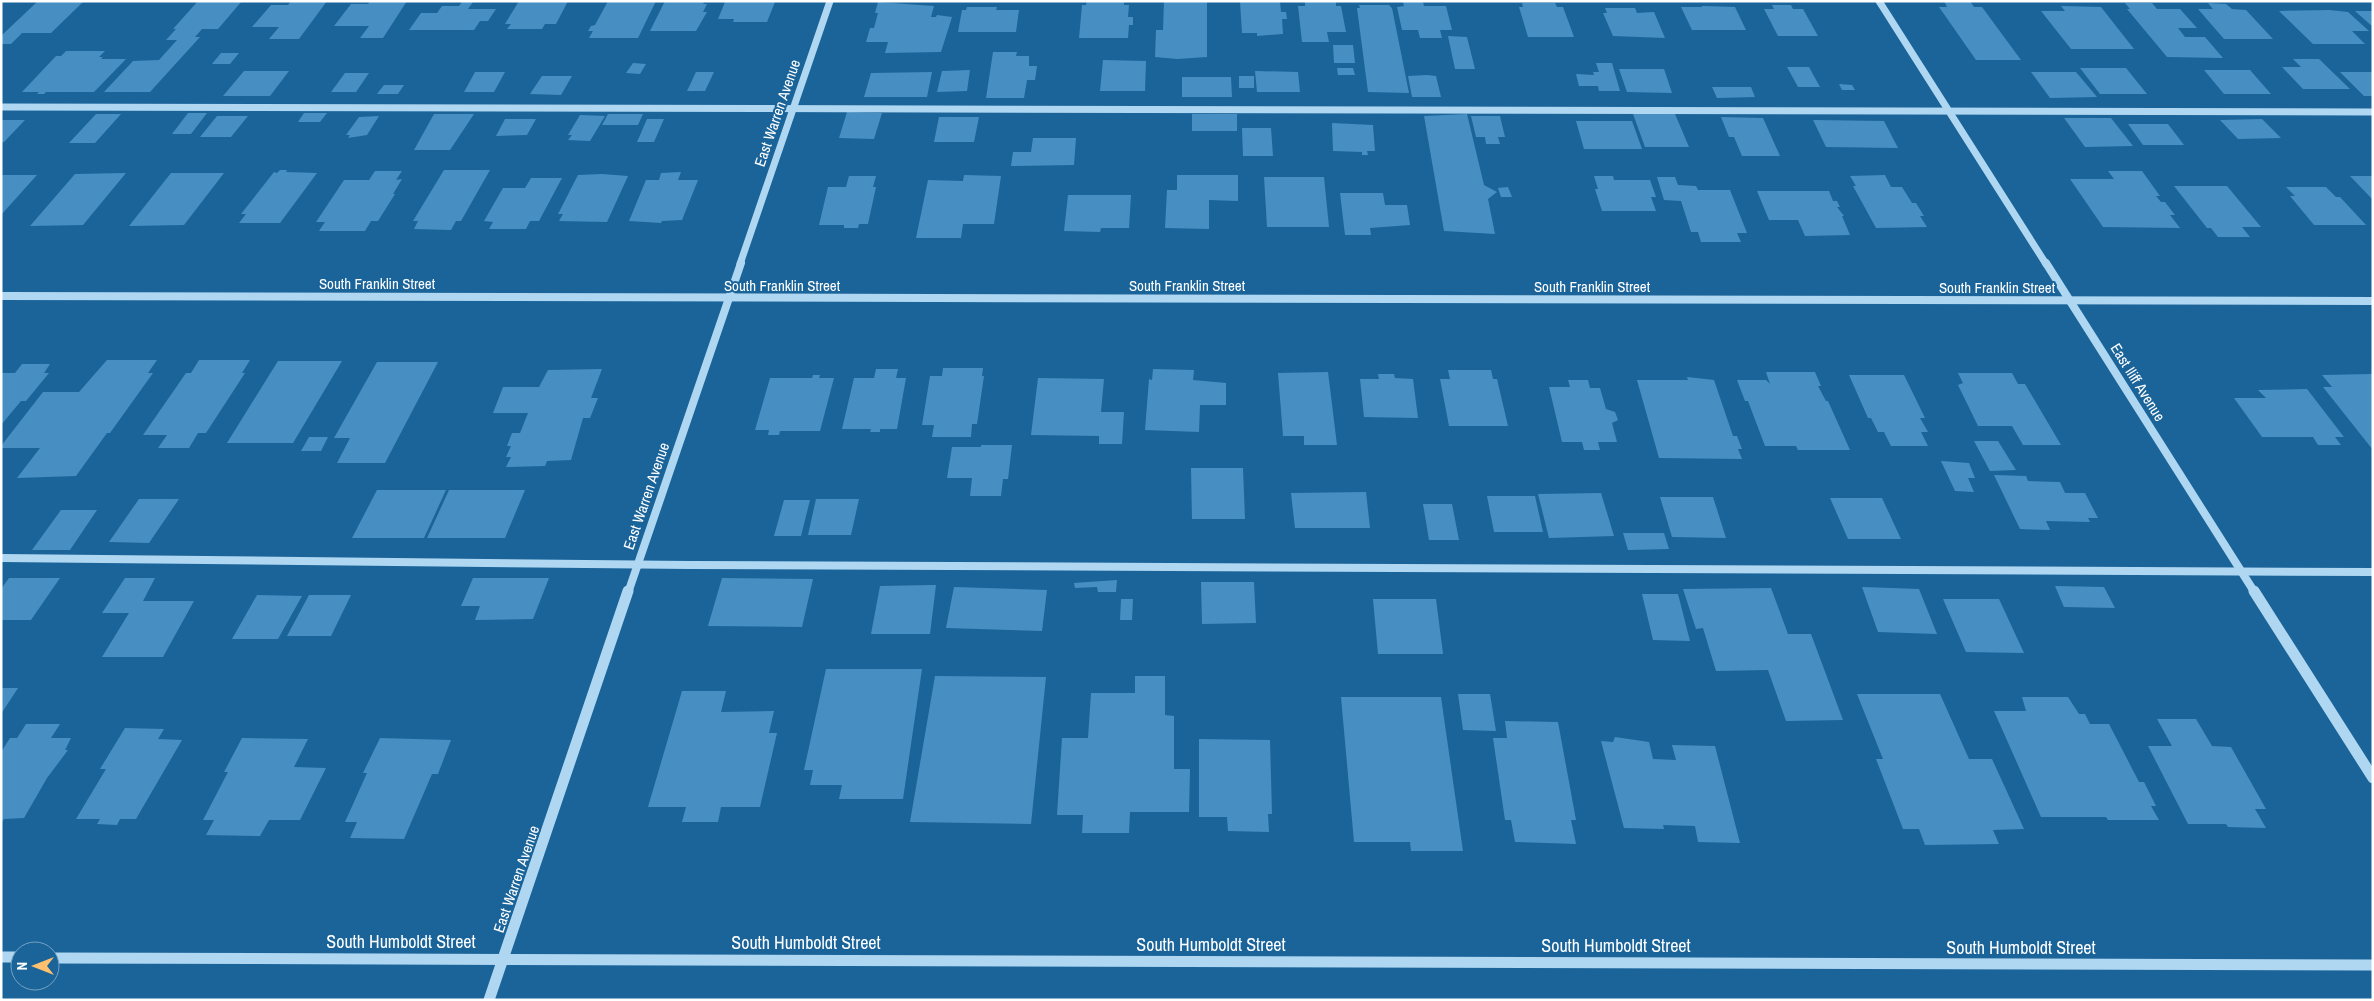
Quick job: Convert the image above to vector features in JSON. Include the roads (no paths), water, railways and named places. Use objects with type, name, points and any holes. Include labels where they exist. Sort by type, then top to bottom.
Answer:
[{"type":"street","name":"East Warren Avenue","points":[[489,1000],[830,1]]},
{"type":"street","name":"East Iliff Avenue","points":[[1879,1],[2071,300],[2241,572],[2373,778]]},
{"type":"street","points":[[1,107],[794,107],[2373,112]]},
{"type":"street","name":"South Franklin Street","points":[[1,296],[2373,301]]},
{"type":"street","points":[[1,558],[637,565],[2373,572]]},
{"type":"street","name":"South Humboldt Street","points":[[60,958],[2373,965]]}]
